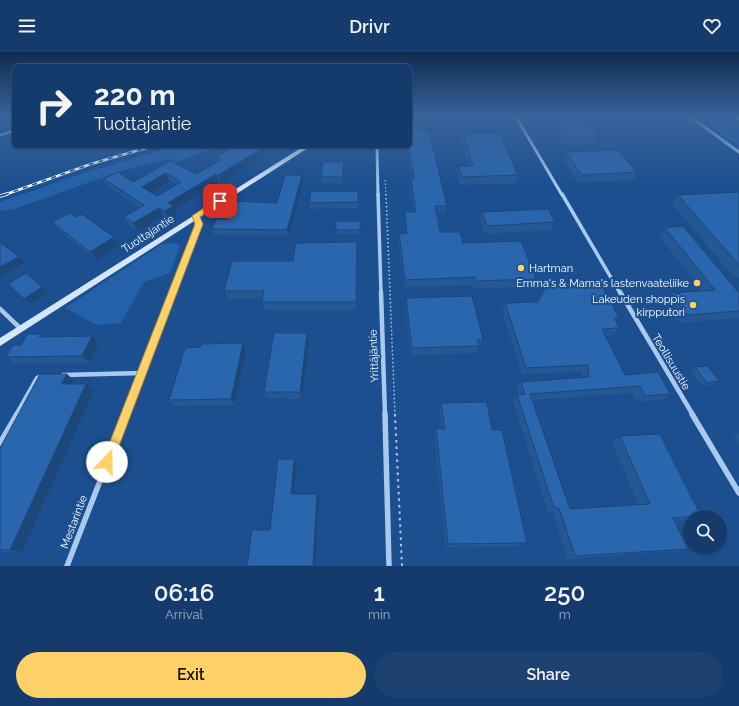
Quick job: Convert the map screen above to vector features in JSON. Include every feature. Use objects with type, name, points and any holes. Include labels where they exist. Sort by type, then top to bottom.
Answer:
[{"type":"street","name":"Teollisuustie","points":[[529,139],[739,493]]},
{"type":"street","points":[[721,139],[739,152]]},
{"type":"street","name":"Tuottajantie","points":[[0,342],[305,148]]},
{"type":"street","name":"Yrittäjäntie","points":[[377,148],[389,566]]},
{"type":"street","name":"Mestarintie","points":[[67,566],[199,224],[196,216]]},
{"type":"street","points":[[0,309],[21,329]]},
{"type":"street","points":[[59,375],[142,373]]},
{"type":"street","points":[[0,443],[7,428],[37,378],[51,376]]},
{"type":"path","points":[[384,174],[402,566]]},
{"type":"shaded area","points":[[729,139],[739,139],[739,146]]},
{"type":"shaded area","points":[[168,148],[214,148],[177,162],[169,159],[124,170],[14,209],[0,211],[0,202],[75,176]]},
{"type":"shaded area","points":[[175,243],[180,246],[170,273],[144,282],[121,323],[97,325],[65,308],[162,244]]},
{"type":"building","points":[[412,139],[431,139],[447,206],[435,206],[440,232],[460,232],[463,243],[521,241],[536,279],[476,281],[475,277],[405,280],[399,234],[407,233],[405,212],[416,212],[411,179],[414,179],[409,148],[412,148]]},
{"type":"building","points":[[465,139],[502,139],[518,175],[462,177],[458,166],[473,166]]},
{"type":"building","points":[[224,148],[264,148],[218,175],[216,174],[168,203],[173,206],[165,211],[159,208],[133,223],[124,217],[144,205],[104,179],[118,172],[133,182],[171,161],[196,174],[221,160],[216,157],[228,150]],"holes":[[[166,173],[181,182],[157,196],[142,187]]]},
{"type":"building","points":[[618,150],[637,172],[582,175],[566,152]]},
{"type":"building","points":[[323,162],[344,162],[343,177],[321,177]]},
{"type":"building","points":[[285,175],[302,175],[287,230],[212,229],[216,219],[227,219],[234,201],[277,203]]},
{"type":"building","points":[[311,191],[358,191],[358,202],[309,203]]},
{"type":"building","points":[[739,192],[739,265],[678,195]]},
{"type":"building","points":[[548,209],[555,222],[487,226],[482,212]]},
{"type":"building","points":[[70,213],[76,217],[82,214],[114,237],[90,252],[52,222]]},
{"type":"building","points":[[336,221],[360,221],[360,230],[336,230]]},
{"type":"building","points":[[683,226],[739,293],[739,311],[687,315],[671,293],[715,290],[665,228]]},
{"type":"building","points":[[0,242],[19,257],[0,267]]},
{"type":"building","points":[[357,242],[356,302],[262,302],[264,291],[224,291],[232,261],[293,261],[296,243]]},
{"type":"building","points":[[26,273],[42,287],[24,299],[8,284]]},
{"type":"building","points":[[600,282],[619,318],[614,318],[619,328],[602,329],[625,375],[658,372],[670,394],[645,396],[640,386],[530,394],[570,509],[650,504],[620,436],[660,434],[698,510],[683,510],[683,517],[673,518],[683,539],[683,549],[575,556],[559,508],[554,508],[517,395],[525,394],[521,382],[589,377],[588,365],[526,368],[505,303],[538,302],[547,284]]},
{"type":"building","points":[[472,296],[483,339],[477,340],[479,346],[412,348],[406,298]]},
{"type":"building","points":[[274,333],[307,333],[300,392],[264,392]]},
{"type":"building","points":[[27,334],[40,334],[39,337],[92,336],[82,356],[6,357],[13,345],[21,345]]},
{"type":"building","points":[[243,343],[231,399],[169,400],[185,348],[200,347],[201,344]]},
{"type":"building","points":[[708,366],[719,381],[706,383],[696,367]]},
{"type":"building","points":[[40,374],[67,374],[61,384],[86,384],[10,550],[0,550],[0,448]]},
{"type":"building","points":[[487,402],[492,430],[502,430],[527,543],[448,544],[436,429],[445,429],[441,403]]},
{"type":"building","points":[[278,459],[294,459],[291,494],[317,494],[313,566],[247,566],[252,530],[270,530]]},
{"type":"railway","points":[[6,194],[91,164],[146,148]]},
{"type":"railway","points":[[0,196],[6,194]]},
{"type":"place","name":"Hartman","points":[[521,268]]},
{"type":"place","name":"Emma's & Mama's lastenvaateliike","points":[[697,283]]},
{"type":"place","name":"Lakeuden shoppis kirpputori","points":[[693,305]]},
{"type":"route","points":[[107,462],[199,224],[196,216],[220,201]]}]
